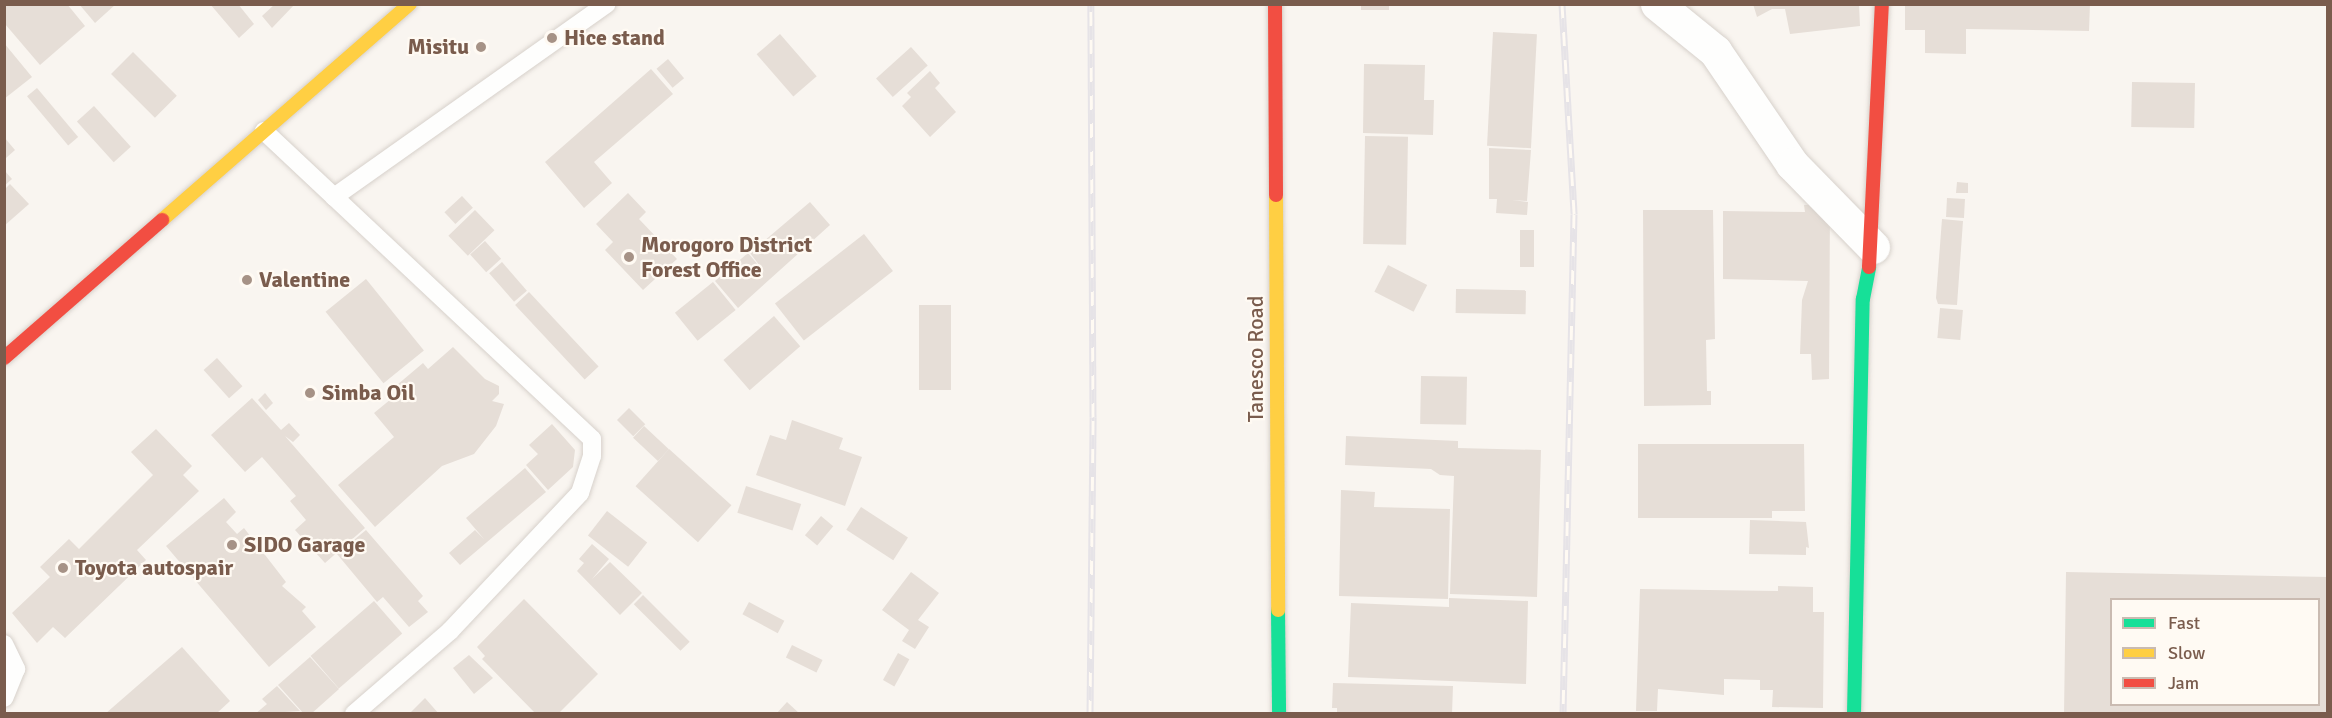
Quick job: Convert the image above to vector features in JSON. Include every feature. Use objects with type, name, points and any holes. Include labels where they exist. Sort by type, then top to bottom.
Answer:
[{"type":"street","points":[[4,358],[410,4]]},
{"type":"street","name":"Tanesco Road","points":[[1275,4],[1279,714]]},
{"type":"street","points":[[1657,4],[1715,51],[1792,164],[1873,247]]},
{"type":"street","points":[[1854,714],[1863,299],[1873,247],[1882,4]]},
{"type":"lane","points":[[334,196],[607,4]]},
{"type":"lane","points":[[264,131],[592,440],[592,456],[580,493],[450,631],[354,714]]},
{"type":"lane","points":[[4,644],[16,669],[4,698]]},
{"type":"building","points":[[5,4],[67,4],[85,26],[40,65],[5,24]]},
{"type":"building","points":[[79,4],[116,4],[95,23]]},
{"type":"building","points":[[210,4],[238,4],[254,24],[239,38]]},
{"type":"building","points":[[275,4],[295,4],[272,28],[262,16]]},
{"type":"building","points":[[1361,4],[1389,4],[1389,10],[1361,10]]},
{"type":"building","points":[[1753,4],[1859,4],[1860,26],[1790,34],[1785,9],[1772,9],[1757,17]]},
{"type":"building","points":[[1905,4],[2090,4],[2089,31],[1966,29],[1966,54],[1925,53],[1925,30],[1905,30]]},
{"type":"building","points":[[1493,32],[1537,34],[1531,148],[1487,146]]},
{"type":"building","points":[[780,34],[817,76],[793,97],[757,54]]},
{"type":"building","points":[[4,43],[32,77],[4,99]]},
{"type":"building","points":[[911,47],[928,66],[893,97],[876,78]]},
{"type":"building","points":[[133,52],[177,96],[155,118],[111,74]]},
{"type":"building","points":[[668,59],[684,78],[673,88],[657,69]]},
{"type":"building","points":[[1364,64],[1425,65],[1424,100],[1434,100],[1433,135],[1363,133]]},
{"type":"building","points":[[651,69],[673,94],[594,162],[612,183],[584,208],[545,162]]},
{"type":"building","points":[[930,71],[940,83],[935,88],[956,112],[930,137],[902,106],[911,97],[907,93]]},
{"type":"building","points":[[2132,82],[2195,83],[2194,128],[2131,127]]},
{"type":"building","points":[[37,88],[78,137],[68,145],[27,96]]},
{"type":"building","points":[[94,106],[131,147],[114,162],[77,121]]},
{"type":"building","points":[[1365,136],[1408,137],[1406,245],[1363,244]]},
{"type":"building","points":[[4,137],[15,150],[6,158],[4,156]]},
{"type":"building","points":[[1489,148],[1531,150],[1527,201],[1512,200],[1528,202],[1527,215],[1496,213],[1497,199],[1489,199]]},
{"type":"building","points":[[4,170],[12,179],[4,186]]},
{"type":"building","points":[[1957,182],[1968,183],[1968,193],[1956,193]]},
{"type":"building","points":[[10,184],[29,204],[4,226],[4,190]]},
{"type":"building","points":[[628,193],[646,212],[639,219],[677,259],[643,290],[605,250],[613,242],[596,224]]},
{"type":"building","points":[[462,196],[473,208],[455,224],[444,212]]},
{"type":"building","points":[[1947,198],[1965,199],[1964,218],[1946,217]]},
{"type":"building","points":[[810,202],[830,225],[738,308],[715,281],[748,253],[766,274],[750,253]]},
{"type":"building","points":[[1804,205],[1830,205],[1829,379],[1812,380],[1811,354],[1800,354],[1802,300],[1808,281],[1723,279],[1723,211],[1805,212]]},
{"type":"building","points":[[475,210],[494,230],[468,256],[448,236]]},
{"type":"building","points":[[1643,210],[1713,210],[1715,339],[1706,340],[1707,391],[1711,391],[1711,405],[1644,406]]},
{"type":"building","points":[[1942,219],[1963,221],[1957,305],[1938,304],[1936,298]]},
{"type":"building","points":[[1520,230],[1534,230],[1534,267],[1520,267]]},
{"type":"building","points":[[864,234],[893,271],[804,341],[775,304]]},
{"type":"building","points":[[485,241],[501,259],[486,272],[470,254]]},
{"type":"building","points":[[502,262],[527,291],[514,302],[489,273]]},
{"type":"building","points":[[1388,265],[1427,285],[1414,312],[1374,292]]},
{"type":"building","points":[[366,279],[424,350],[383,383],[326,312]]},
{"type":"building","points":[[713,282],[736,310],[698,341],[675,313]]},
{"type":"building","points":[[1456,289],[1526,290],[1526,314],[1456,313]]},
{"type":"building","points":[[529,292],[599,367],[585,380],[515,305]]},
{"type":"building","points":[[919,305],[951,305],[951,390],[919,390]]},
{"type":"building","points":[[1940,308],[1963,310],[1960,340],[1937,338]]},
{"type":"building","points":[[774,316],[800,346],[750,390],[723,360]]},
{"type":"building","points":[[453,347],[485,379],[499,386],[499,394],[492,401],[504,404],[496,426],[474,454],[442,466],[375,527],[338,485],[394,437],[374,413],[402,390],[397,385],[423,363],[428,369]]},
{"type":"building","points":[[217,358],[242,386],[229,398],[204,370]]},
{"type":"building","points":[[1421,376],[1467,377],[1466,425],[1420,424]]},
{"type":"building","points":[[265,393],[273,403],[266,410],[258,400]]},
{"type":"building","points":[[252,398],[281,430],[289,423],[300,435],[293,442],[285,436],[365,528],[325,563],[295,530],[306,520],[290,501],[296,496],[262,457],[245,472],[211,435]]},
{"type":"building","points":[[629,408],[645,424],[633,436],[617,420]]},
{"type":"building","points":[[792,420],[843,438],[839,449],[862,457],[845,506],[756,475],[770,435],[786,440]]},
{"type":"building","points":[[552,424],[575,450],[573,467],[548,490],[526,465],[538,454],[529,445]]},
{"type":"building","points":[[644,426],[669,449],[658,461],[633,438]]},
{"type":"building","points":[[156,429],[192,466],[183,475],[199,491],[137,550],[146,560],[65,638],[53,627],[37,643],[12,613],[50,577],[40,567],[69,539],[79,549],[153,475],[131,452]]},
{"type":"building","points":[[1346,436],[1458,441],[1458,448],[1541,450],[1537,597],[1450,594],[1454,476],[1440,475],[1431,469],[1345,465]]},
{"type":"building","points":[[1638,444],[1804,444],[1805,511],[1772,511],[1772,518],[1638,518]]},
{"type":"building","points":[[669,449],[731,505],[698,542],[636,486]]},
{"type":"building","points":[[525,468],[546,492],[460,565],[449,553],[475,530],[484,539],[466,518]]},
{"type":"building","points":[[746,486],[801,504],[793,531],[737,513]]},
{"type":"building","points":[[1341,490],[1375,492],[1374,507],[1450,509],[1448,599],[1339,596]]},
{"type":"building","points":[[224,498],[236,512],[226,522],[237,534],[244,528],[286,582],[282,586],[306,607],[302,611],[316,627],[269,667],[166,546]]},
{"type":"building","points":[[861,507],[908,537],[893,560],[846,530]]},
{"type":"building","points":[[607,511],[647,542],[628,567],[588,535]]},
{"type":"building","points":[[821,516],[833,526],[817,545],[805,535]]},
{"type":"building","points":[[1750,520],[1806,522],[1809,548],[1806,547],[1806,555],[1749,554]]},
{"type":"building","points":[[366,530],[423,596],[418,601],[428,612],[409,627],[383,597],[377,602],[337,554]]},
{"type":"building","points":[[592,544],[609,559],[592,579],[610,562],[642,593],[620,615],[577,571],[584,563],[579,559]]},
{"type":"building","points":[[911,572],[939,593],[918,620],[929,627],[915,649],[902,641],[909,630],[882,610]]},
{"type":"building","points":[[2066,572],[2328,577],[2328,714],[2064,714]]},
{"type":"building","points":[[1778,586],[1813,587],[1813,612],[1824,612],[1823,708],[1772,707],[1773,690],[1760,690],[1760,680],[1724,679],[1724,695],[1658,689],[1657,711],[1636,711],[1640,589],[1778,591]]},
{"type":"building","points":[[643,595],[690,642],[680,651],[634,604]]},
{"type":"building","points":[[1449,598],[1528,601],[1526,684],[1348,677],[1351,603],[1449,607]]},
{"type":"building","points":[[524,599],[598,674],[558,714],[536,714],[482,659],[485,656],[477,647]]},
{"type":"building","points":[[374,601],[402,633],[339,689],[311,656]]},
{"type":"building","points":[[749,602],[784,621],[778,633],[742,614]]},
{"type":"building","points":[[792,645],[823,660],[816,672],[786,658]]},
{"type":"building","points":[[182,647],[230,701],[216,714],[105,714]]},
{"type":"building","points":[[898,653],[909,659],[894,686],[883,680]]},
{"type":"building","points":[[469,655],[493,678],[474,694],[453,668]]},
{"type":"building","points":[[310,657],[339,689],[311,714],[304,714],[278,685]]},
{"type":"building","points":[[1333,683],[1453,686],[1452,714],[1337,714],[1337,708],[1332,708]]},
{"type":"building","points":[[277,686],[300,711],[255,714],[267,704],[262,699]]},
{"type":"building","points":[[425,698],[439,714],[409,714]]},
{"type":"building","points":[[787,702],[800,714],[776,714]]},
{"type":"railway","points":[[1090,714],[1093,417],[1091,4]]},
{"type":"railway","points":[[1562,4],[1574,214],[1563,714]]},
{"type":"traffic: fast","points":[[1854,714],[1863,299],[1869,267]]},
{"type":"traffic: fast","points":[[1278,610],[1279,714]]},
{"type":"traffic: slow","points":[[162,220],[410,4]]},
{"type":"traffic: slow","points":[[1276,195],[1278,610]]},
{"type":"traffic: jam","points":[[1275,4],[1276,195]]},
{"type":"traffic: jam","points":[[1869,267],[1882,4]]},
{"type":"traffic: jam","points":[[4,358],[162,220]]},
{"type":"place","name":"Hice stand","points":[[552,38]]},
{"type":"place","name":"Misitu","points":[[481,47]]},
{"type":"place","name":"Morogoro District Forest Office","points":[[629,257]]},
{"type":"place","name":"Valentine","points":[[247,280]]},
{"type":"place","name":"Simba Oil","points":[[310,393]]},
{"type":"place","name":"SIDO Garage","points":[[232,545]]},
{"type":"place","name":"Toyota autospair","points":[[63,568]]}]
